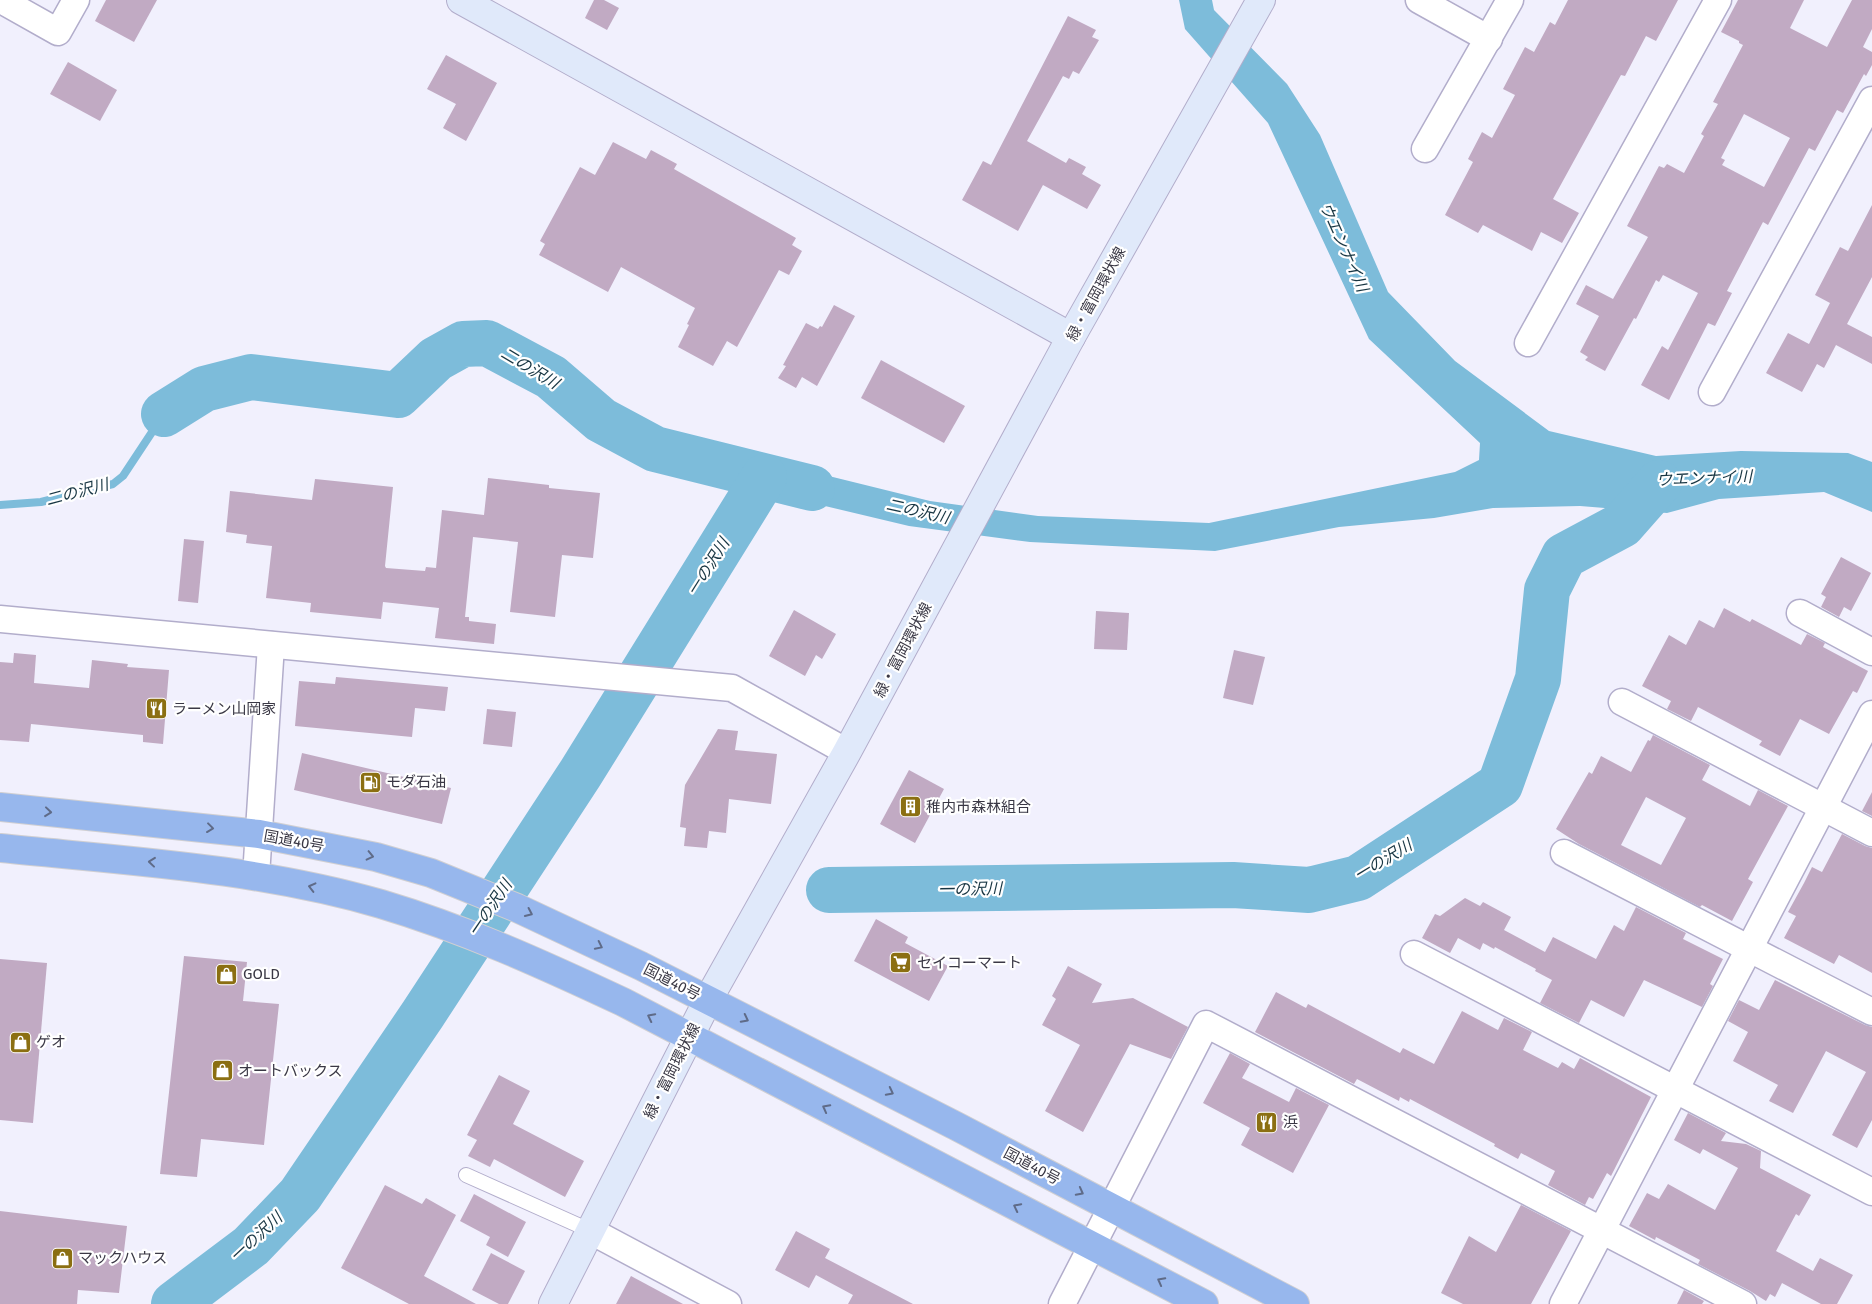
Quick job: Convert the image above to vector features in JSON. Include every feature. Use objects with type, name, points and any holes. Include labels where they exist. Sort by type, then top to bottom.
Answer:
[{"type":"highway","name":"国道40号","points":[[0,807],[259,834],[376,858],[431,873],[555,925],[708,1000],[956,1126],[1295,1304]]},
{"type":"highway","points":[[0,848],[169,864],[256,876],[380,904],[427,919],[536,962],[623,1002],[1204,1304]]},
{"type":"street","points":[[1,0],[58,32],[76,0]]},
{"type":"street","points":[[462,0],[1071,337]]},
{"type":"street","name":"緑・富岡環状線","points":[[552,1304],[708,1000],[847,752],[1071,337],[1261,0]]},
{"type":"street","points":[[1419,0],[1489,39]]},
{"type":"street","points":[[1425,149],[1510,0]]},
{"type":"street","points":[[1528,343],[1718,0]]},
{"type":"street","points":[[1712,392],[1872,100]]},
{"type":"street","points":[[1800,613],[1872,652]]},
{"type":"street","points":[[0,619],[732,688],[847,752]]},
{"type":"street","points":[[256,876],[271,645]]},
{"type":"street","points":[[1622,702],[1872,833]]},
{"type":"street","points":[[1564,1304],[1872,714]]},
{"type":"street","points":[[1564,853],[1872,1012]]},
{"type":"street","points":[[1414,954],[1872,1192]]},
{"type":"street","points":[[1062,1304],[1206,1024],[1744,1304]]},
{"type":"street","points":[[589,1230],[728,1304]]},
{"type":"lane","points":[[466,1175],[589,1230]]},
{"type":"water","name":"ウエンナイ川","points":[[1179,0],[1212,0],[1214,10],[1287,84],[1320,135],[1388,292],[1455,361],[1549,431],[1656,456],[1741,451],[1848,453],[1872,462],[1872,512],[1824,492],[1719,499],[1667,513],[1580,506],[1493,508],[1434,518],[1339,527],[1215,551],[1030,542],[909,526],[741,486],[760,459],[930,501],[1038,516],[1209,523],[1455,472],[1479,460],[1480,443],[1369,339],[1268,123],[1185,29]]},
{"type":"building","points":[[106,0],[157,0],[134,42],[95,21]]},
{"type":"building","points":[[594,0],[604,0],[619,8],[607,30],[585,18]]},
{"type":"building","points":[[1568,0],[1678,0],[1656,41],[1646,36],[1625,76],[1621,75],[1553,199],[1579,213],[1562,243],[1541,232],[1532,251],[1483,225],[1478,233],[1445,215],[1473,162],[1468,159],[1482,132],[1492,138],[1515,95],[1503,89],[1525,47],[1534,52],[1550,22],[1555,25]]},
{"type":"building","points":[[1738,0],[1804,0],[1790,28],[1827,47],[1852,0],[1872,0],[1872,29],[1863,47],[1872,52],[1872,65],[1866,76],[1864,74],[1843,113],[1837,110],[1815,151],[1809,148],[1768,225],[1763,222],[1727,291],[1732,293],[1715,326],[1708,323],[1669,400],[1641,385],[1662,346],[1668,350],[1698,293],[1663,275],[1659,282],[1656,280],[1636,319],[1634,318],[1605,371],[1585,360],[1588,357],[1580,352],[1599,316],[1576,304],[1586,285],[1613,299],[1648,237],[1627,226],[1659,166],[1664,168],[1667,164],[1684,173],[1704,136],[1701,134],[1718,104],[1713,102],[1743,45],[1721,32]],"holes":[[[1744,114],[1790,138],[1764,187],[1722,165],[1725,160],[1721,158]]]},
{"type":"building","points":[[1068,16],[1096,30],[1092,37],[1099,40],[1079,74],[1073,71],[1069,79],[1063,76],[1027,141],[1066,163],[1069,158],[1086,167],[1082,174],[1101,185],[1087,209],[1043,185],[1018,231],[962,200],[983,161],[991,165]]},
{"type":"building","points":[[446,55],[497,83],[466,141],[443,128],[456,104],[427,89]]},
{"type":"building","points":[[68,62],[117,90],[100,121],[50,94]]},
{"type":"building","points":[[613,142],[646,159],[651,150],[677,164],[674,169],[796,238],[792,245],[802,251],[789,275],[779,270],[737,347],[727,341],[713,366],[678,347],[695,308],[621,267],[608,292],[539,255],[545,244],[540,241],[580,167],[595,175]]},
{"type":"building","points":[[1872,205],[1872,277],[1847,324],[1872,337],[1872,364],[1836,345],[1824,368],[1817,364],[1802,392],[1766,373],[1788,333],[1809,344],[1830,303],[1815,295],[1840,247],[1848,251]]},
{"type":"building","points":[[834,305],[855,316],[817,386],[802,377],[796,388],[778,378],[786,366],[783,365],[806,323],[818,329],[820,326],[822,327]]},
{"type":"building","points":[[881,360],[965,406],[944,443],[861,398]]},
{"type":"building","points":[[488,478],[549,485],[549,488],[600,493],[593,558],[562,555],[555,617],[510,612],[518,542],[473,537],[465,617],[469,617],[469,621],[496,624],[494,644],[435,638],[439,608],[383,602],[381,619],[310,612],[311,603],[266,598],[272,546],[246,543],[247,535],[226,532],[230,491],[312,500],[315,479],[393,487],[385,566],[386,568],[425,571],[426,567],[436,568],[442,510],[484,515]]},
{"type":"building","points":[[184,539],[204,541],[198,603],[178,601]]},
{"type":"building","points":[[1841,557],[1871,573],[1851,611],[1844,607],[1839,617],[1821,607],[1826,597],[1821,594]]},
{"type":"building","points":[[1724,608],[1750,622],[1752,619],[1801,645],[1807,634],[1825,643],[1823,647],[1868,671],[1857,693],[1853,691],[1829,734],[1800,719],[1780,756],[1759,745],[1762,741],[1698,707],[1691,721],[1667,709],[1671,701],[1642,686],[1669,635],[1686,645],[1699,620],[1714,628]]},
{"type":"building","points":[[794,610],[836,634],[822,659],[816,655],[805,676],[769,656]]},
{"type":"building","points":[[1096,611],[1129,613],[1127,650],[1094,649]]},
{"type":"building","points":[[1234,650],[1265,657],[1253,705],[1223,698]]},
{"type":"building","points":[[14,653],[36,655],[34,683],[89,688],[92,660],[128,664],[127,667],[169,670],[163,744],[143,742],[143,735],[31,724],[29,742],[0,740],[0,662],[13,663]]},
{"type":"building","points":[[336,677],[448,687],[445,711],[415,708],[412,737],[295,726],[299,681],[335,684]]},
{"type":"building","points":[[487,709],[516,712],[512,747],[483,744]]},
{"type":"building","points":[[718,729],[738,731],[735,750],[777,754],[771,804],[729,799],[726,833],[709,831],[707,848],[684,846],[686,828],[680,827],[685,785]]},
{"type":"building","points":[[1653,735],[1710,765],[1702,780],[1750,806],[1758,790],[1788,806],[1748,879],[1753,882],[1732,921],[1702,905],[1700,907],[1579,844],[1556,829],[1589,772],[1592,774],[1601,756],[1631,772],[1648,740],[1650,741]],"holes":[[[1646,797],[1686,818],[1661,865],[1621,845]]]},
{"type":"building","points":[[302,753],[451,788],[442,824],[294,790]]},
{"type":"building","name":"稚内市森林組合","points":[[909,770],[944,789],[915,843],[880,824]]},
{"type":"building","points":[[1872,792],[1872,816],[1862,811]]},
{"type":"building","points":[[1842,834],[1872,848],[1872,973],[1839,955],[1834,964],[1784,938],[1796,916],[1788,912],[1812,867],[1822,872]]},
{"type":"building","points":[[1465,898],[1480,906],[1483,902],[1511,917],[1504,930],[1545,952],[1553,937],[1596,959],[1614,925],[1624,931],[1636,907],[1686,933],[1683,939],[1723,959],[1710,984],[1713,986],[1702,1007],[1644,980],[1624,1017],[1591,1000],[1579,1023],[1540,1003],[1552,980],[1535,971],[1536,969],[1495,947],[1494,949],[1483,943],[1480,950],[1458,938],[1450,953],[1422,938],[1435,914],[1440,916]]},
{"type":"building","points":[[876,919],[908,937],[905,943],[948,966],[929,1001],[854,961]]},
{"type":"building","name":"オートバックス","points":[[184,956],[247,962],[243,1001],[279,1004],[264,1145],[201,1139],[197,1177],[160,1174]]},
{"type":"building","name":"ゲオ","points":[[0,959],[47,963],[33,1123],[0,1120]]},
{"type":"building","points":[[1068,966],[1102,984],[1092,1003],[1133,998],[1188,1027],[1171,1059],[1130,1044],[1083,1132],[1045,1111],[1080,1045],[1042,1025],[1056,999],[1052,996]]},
{"type":"building","points":[[1775,980],[1872,1027],[1872,1120],[1857,1148],[1832,1135],[1866,1072],[1826,1051],[1793,1113],[1769,1101],[1778,1085],[1733,1061],[1748,1032],[1728,1021],[1739,1000],[1759,1010]]},
{"type":"building","points":[[1276,992],[1306,1008],[1308,1004],[1400,1053],[1403,1048],[1434,1064],[1462,1011],[1498,1030],[1504,1018],[1532,1032],[1523,1050],[1558,1068],[1562,1062],[1574,1069],[1580,1058],[1651,1097],[1611,1176],[1607,1173],[1593,1199],[1589,1197],[1585,1205],[1548,1185],[1555,1171],[1521,1153],[1518,1159],[1494,1146],[1495,1144],[1410,1099],[1409,1102],[1400,1097],[1399,1101],[1357,1079],[1354,1084],[1255,1032]]},
{"type":"building","points":[[1230,1053],[1250,1064],[1242,1078],[1289,1102],[1296,1088],[1329,1105],[1293,1173],[1241,1145],[1250,1128],[1203,1103]]},
{"type":"building","points":[[499,1075],[530,1091],[513,1124],[584,1161],[565,1197],[494,1159],[490,1167],[468,1156],[477,1140],[467,1135]]},
{"type":"building","points":[[1688,1113],[1726,1133],[1721,1141],[1746,1144],[1761,1151],[1760,1168],[1811,1195],[1799,1216],[1796,1214],[1776,1251],[1813,1271],[1820,1258],[1853,1275],[1837,1304],[1821,1304],[1782,1283],[1775,1297],[1770,1294],[1766,1301],[1698,1264],[1700,1260],[1656,1237],[1655,1240],[1629,1226],[1647,1193],[1659,1199],[1668,1184],[1715,1210],[1738,1168],[1703,1149],[1700,1154],[1674,1140]]},
{"type":"building","points":[[385,1185],[422,1204],[426,1198],[456,1215],[424,1276],[476,1304],[409,1304],[341,1268]]},
{"type":"building","points":[[474,1194],[526,1222],[508,1257],[486,1245],[490,1237],[460,1221]]},
{"type":"building","points":[[1521,1205],[1571,1231],[1531,1304],[1463,1304],[1441,1293],[1469,1236],[1496,1252]]},
{"type":"building","name":"マックハウス","points":[[0,1211],[127,1226],[119,1293],[78,1290],[77,1304],[0,1304]]},
{"type":"building","points":[[796,1231],[830,1249],[825,1258],[913,1304],[848,1304],[853,1295],[816,1275],[809,1288],[775,1270]]},
{"type":"building","points":[[491,1253],[525,1271],[508,1304],[499,1304],[472,1290]]},
{"type":"building","points":[[631,1276],[683,1304],[616,1304]]},
{"type":"building","points":[[1684,1290],[1704,1301],[1702,1304],[1677,1304]]},
{"type":"waterway","name":"二の沢川","points":[[164,414],[204,389],[251,377],[398,395],[436,359],[463,344],[487,343],[551,377],[601,420],[655,449],[812,488]]},
{"type":"waterway","name":"二の沢川","points":[[0,505],[41,502],[113,484],[123,476],[164,414]]},
{"type":"waterway","name":"一の沢川","points":[[174,1304],[251,1246],[300,1195],[423,1014],[580,774],[764,477]]},
{"type":"waterway","name":"一の沢川","points":[[829,890],[1233,885],[1309,890],[1358,878],[1500,785],[1538,679],[1547,590],[1564,556],[1622,525],[1659,483]]},
{"type":"place","name":"ラーメン山岡家","points":[[156,709]]},
{"type":"place","name":"モダ石油","points":[[370,782]]},
{"type":"place","name":"稚内市森林組合","points":[[910,807]]},
{"type":"place","name":"セイコーマート","points":[[901,963]]},
{"type":"place","name":"GOLD","points":[[227,974]]},
{"type":"place","name":"ゲオ","points":[[20,1042]]},
{"type":"place","name":"オートバックス","points":[[222,1071]]},
{"type":"place","name":"浜","points":[[1267,1122]]},
{"type":"place","name":"マックハウス","points":[[62,1258]]}]
